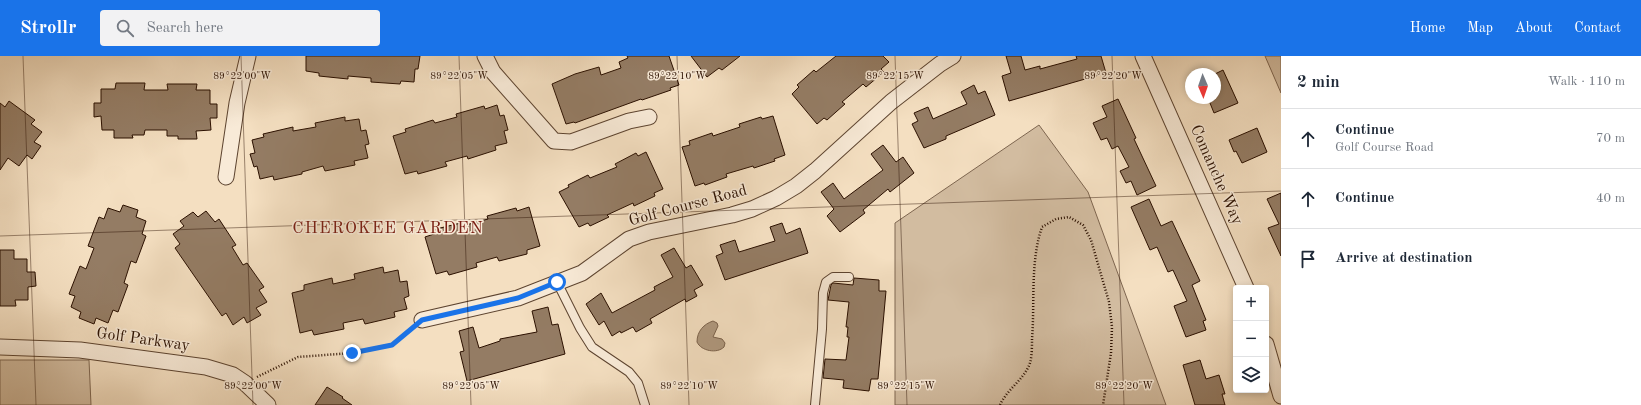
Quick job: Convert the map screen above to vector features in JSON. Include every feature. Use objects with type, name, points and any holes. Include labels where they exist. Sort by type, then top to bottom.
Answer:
[{"type":"street","points":[[226,177],[237,103],[248,56]]},
{"type":"street","points":[[485,56],[493,72],[554,141],[571,142],[629,121],[648,117]]},
{"type":"street","name":"Golf Course Road","points":[[422,320],[518,298],[582,272],[629,239],[649,232],[732,215],[752,209],[776,198],[796,186],[815,171],[891,102],[940,64],[953,56]]},
{"type":"street","name":"Comanche Way","points":[[1143,56],[1245,285]]},
{"type":"street","name":"Golf Parkway","points":[[0,348],[80,350],[189,364],[233,375],[245,383],[268,405]]},
{"type":"street","points":[[1269,354],[1281,396]]},
{"type":"lane","points":[[815,405],[822,329],[823,293],[826,282],[833,277],[850,277]]},
{"type":"lane","points":[[557,282],[580,328],[592,347],[629,372],[638,383],[645,405]]},
{"type":"path","points":[[1000,405],[1011,387],[1025,372],[1030,362],[1034,306],[1034,261],[1038,237],[1042,227],[1056,219],[1069,217],[1083,225],[1091,240],[1109,302],[1112,327],[1111,353],[1103,405]]},
{"type":"path","points":[[245,383],[298,357],[352,353],[392,345],[422,320]]},
{"type":"shaded area","points":[[1265,56],[1281,56],[1281,93]]},
{"type":"shaded area","points":[[1039,125],[1088,192],[1166,405],[895,405],[895,223]]},
{"type":"shaded area","points":[[713,321],[717,323],[718,326],[713,337],[722,339],[725,343],[724,347],[721,349],[713,351],[702,348],[697,342],[697,338],[702,328]]},
{"type":"shaded area","points":[[0,360],[89,360],[91,405],[0,405]]},
{"type":"building","points":[[306,56],[420,56],[418,69],[415,69],[414,82],[401,81],[400,84],[371,82],[371,78],[348,76],[348,79],[319,76],[319,73],[306,71]]},
{"type":"building","points":[[627,56],[669,56],[679,85],[670,88],[671,90],[642,100],[641,99],[575,123],[566,124],[552,84],[575,74],[599,67],[601,75],[621,68],[619,62],[628,58]]},
{"type":"building","points":[[691,56],[740,56],[722,70],[719,68],[707,77]]},
{"type":"building","points":[[836,56],[883,56],[889,62],[881,69],[884,72],[866,87],[863,84],[842,102],[845,104],[827,120],[824,118],[817,124],[792,94],[799,87],[797,85],[814,70],[816,72]]},
{"type":"building","points":[[1006,56],[1021,56],[1025,70],[1040,66],[1040,69],[1077,59],[1076,56],[1101,56],[1106,73],[1009,101],[1002,76],[1011,73]]},
{"type":"building","points":[[1223,70],[1238,103],[1214,113],[1210,104],[1221,104],[1221,71]]},
{"type":"building","points":[[116,83],[145,83],[144,90],[168,90],[167,84],[197,84],[196,90],[210,90],[210,104],[217,104],[217,118],[210,118],[211,130],[196,131],[197,139],[178,139],[178,136],[167,136],[167,130],[145,130],[144,135],[132,135],[133,138],[114,138],[114,130],[102,130],[101,116],[94,117],[94,103],[101,103],[101,89],[115,89]]},
{"type":"building","points":[[974,85],[978,94],[985,91],[995,115],[946,136],[946,139],[924,148],[912,124],[918,121],[914,113],[928,107],[933,119],[967,104],[961,92]]},
{"type":"building","points":[[1118,99],[1136,138],[1134,139],[1156,186],[1137,195],[1131,181],[1126,183],[1120,171],[1129,167],[1118,146],[1112,149],[1107,138],[1101,140],[1093,123],[1107,117],[1102,106]]},
{"type":"building","points":[[9,101],[35,120],[31,124],[42,132],[34,142],[41,146],[32,159],[27,155],[19,166],[8,158],[0,170],[0,103],[5,107]]},
{"type":"building","points":[[497,105],[500,116],[504,115],[508,130],[504,131],[507,143],[495,146],[496,150],[468,159],[467,156],[445,162],[447,166],[418,174],[417,171],[405,174],[393,136],[406,132],[405,129],[433,120],[435,123],[457,117],[456,114],[484,106],[485,109]]},
{"type":"building","points":[[773,116],[785,155],[774,159],[775,161],[754,168],[753,166],[726,174],[727,177],[705,185],[704,183],[695,186],[682,147],[690,145],[689,141],[712,133],[713,136],[740,127],[739,124],[761,117],[762,119]]},
{"type":"building","points":[[345,117],[345,121],[359,119],[361,131],[366,130],[369,144],[365,145],[368,158],[354,161],[355,165],[325,171],[323,166],[302,172],[302,174],[274,180],[273,176],[260,179],[257,166],[254,167],[250,154],[255,153],[252,140],[264,137],[263,134],[293,127],[293,131],[316,127],[315,123]]},
{"type":"building","points":[[1257,128],[1267,152],[1242,163],[1236,151],[1234,152],[1229,140]]},
{"type":"building","points":[[883,145],[896,162],[903,157],[914,173],[890,192],[888,189],[863,210],[865,213],[840,232],[827,216],[834,209],[821,192],[833,183],[844,199],[883,170],[871,154]]},
{"type":"building","points":[[646,152],[663,189],[654,193],[655,196],[634,206],[633,203],[607,215],[609,217],[590,226],[588,223],[579,227],[559,192],[569,187],[568,185],[588,175],[590,178],[617,167],[615,164],[636,153],[638,156]]},
{"type":"building","points":[[1281,193],[1281,256],[1268,228],[1279,224],[1267,199]]},
{"type":"building","points":[[1149,199],[1161,226],[1172,221],[1200,281],[1192,285],[1206,320],[1203,321],[1206,330],[1186,337],[1174,306],[1187,301],[1173,270],[1168,272],[1157,247],[1150,250],[1131,207]]},
{"type":"building","points":[[123,205],[138,210],[136,217],[146,221],[142,234],[146,236],[136,263],[131,261],[124,283],[128,285],[118,312],[113,310],[108,323],[96,318],[94,324],[79,318],[81,312],[71,307],[75,296],[69,294],[80,266],[86,269],[94,248],[88,246],[99,217],[104,219],[108,208],[120,212]]},
{"type":"building","points":[[529,207],[540,246],[527,250],[527,254],[499,261],[497,257],[476,263],[477,267],[449,275],[447,271],[436,274],[425,237],[437,233],[436,229],[465,222],[466,225],[488,219],[487,216],[516,208],[517,211]]},
{"type":"building","points":[[206,211],[215,222],[219,219],[236,245],[232,247],[243,265],[247,263],[264,287],[259,290],[267,302],[256,308],[261,315],[247,323],[244,317],[233,325],[226,313],[222,316],[175,248],[180,244],[173,234],[184,226],[180,221],[193,212],[198,217]]},
{"type":"building","points":[[782,223],[786,234],[800,228],[808,253],[725,280],[716,256],[723,253],[720,245],[735,240],[739,252],[775,241],[770,227]]},
{"type":"building","points":[[674,248],[686,268],[691,265],[703,285],[694,290],[697,296],[686,302],[685,299],[650,319],[652,323],[636,332],[633,327],[621,333],[620,331],[612,336],[604,321],[599,325],[586,304],[601,293],[612,313],[655,290],[654,287],[673,277],[661,255]]},
{"type":"building","points":[[0,250],[14,250],[14,259],[27,259],[27,272],[35,272],[36,286],[28,287],[28,300],[15,300],[16,306],[0,306]]},
{"type":"building","points":[[383,267],[384,273],[398,270],[400,282],[407,281],[409,296],[404,298],[407,309],[394,312],[395,317],[365,324],[363,319],[343,323],[344,329],[314,335],[312,330],[300,333],[292,293],[304,290],[304,285],[332,278],[333,284],[355,279],[354,274]]},
{"type":"building","points":[[854,278],[879,280],[879,291],[886,291],[878,379],[871,379],[869,391],[843,388],[844,380],[823,378],[825,359],[846,360],[849,337],[847,337],[848,327],[846,327],[849,302],[828,300],[831,285],[833,283],[853,285]]},
{"type":"building","points":[[548,307],[552,325],[558,324],[565,354],[467,381],[460,352],[464,351],[459,331],[473,327],[479,348],[500,341],[500,339],[537,332],[532,311]]},
{"type":"building","points":[[1200,360],[1206,379],[1219,375],[1225,394],[1222,394],[1225,405],[1195,405],[1183,365]]},
{"type":"building","points":[[327,387],[343,397],[342,398],[352,405],[315,405]]},
{"type":"district","name":"CHEROKEE GARDEN","points":[[388,228]]},
{"type":"route","points":[[352,353],[392,345],[422,320],[518,298],[557,282]]}]
